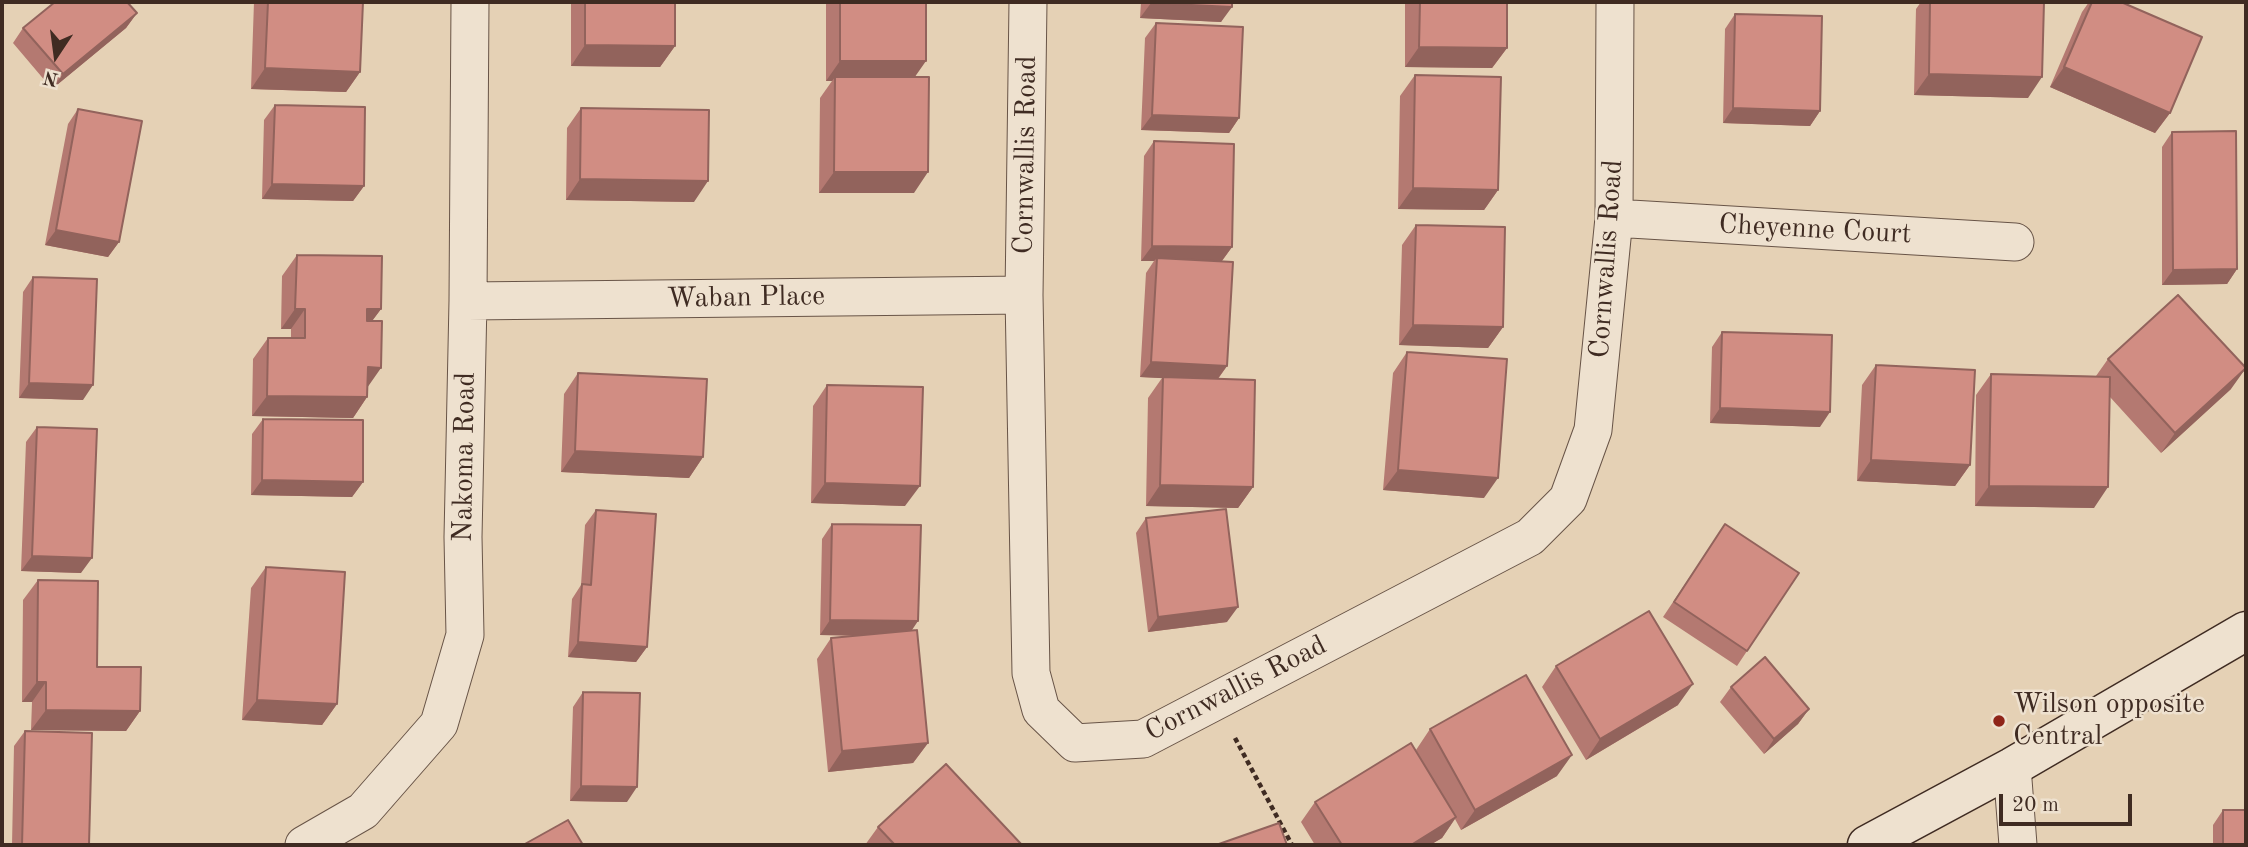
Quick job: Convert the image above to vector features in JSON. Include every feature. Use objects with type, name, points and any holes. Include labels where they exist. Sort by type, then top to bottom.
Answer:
[{"type":"main road","points":[[1867,845],[2012,767],[2246,631]]},
{"type":"street","name":"Nakoma Road","points":[[304,845],[363,811],[439,724],[465,635],[463,537],[470,2]]},
{"type":"street","name":"Cornwallis Road","points":[[1028,2],[1024,295],[1031,673],[1041,710],[1075,743],[1143,739],[1530,537],[1568,499],[1593,430],[1614,218],[1615,2]]},
{"type":"street","name":"Cheyenne Court","points":[[1614,218],[2015,242]]},
{"type":"street","name":"Waban Place","points":[[468,301],[1024,295]]},
{"type":"street","points":[[2012,767],[2018,845]]},
{"type":"path","points":[[1216,701],[1292,845]]},
{"type":"building","points":[[55,2],[127,2],[137,13],[63,74],[23,28]]},
{"type":"building","points":[[268,2],[363,2],[360,72],[265,68]]},
{"type":"building","points":[[585,2],[675,2],[675,46],[585,45]]},
{"type":"building","points":[[840,2],[926,2],[926,61],[840,61]]},
{"type":"building","points":[[1232,2],[1232,7],[1151,3]]},
{"type":"building","points":[[1420,2],[1507,2],[1507,48],[1419,47]]},
{"type":"building","points":[[1930,2],[2044,2],[2042,77],[1929,74]]},
{"type":"building","points":[[2092,2],[2121,2],[2202,37],[2170,113],[2064,67]]},
{"type":"building","points":[[1735,14],[1822,16],[1820,111],[1733,108]]},
{"type":"building","points":[[1156,23],[1243,27],[1239,118],[1152,115]]},
{"type":"building","points":[[1415,75],[1501,77],[1498,190],[1413,188]]},
{"type":"building","points":[[835,77],[929,77],[928,172],[834,172]]},
{"type":"building","points":[[275,105],[365,107],[364,186],[272,184]]},
{"type":"building","points":[[581,108],[709,110],[708,181],[580,179]]},
{"type":"building","points":[[78,109],[142,121],[119,242],[56,230]]},
{"type":"building","points":[[2236,131],[2237,269],[2173,270],[2172,132]]},
{"type":"building","points":[[1154,141],[1234,144],[1232,247],[1152,246]]},
{"type":"building","points":[[1416,225],[1505,227],[1503,327],[1413,325]]},
{"type":"building","points":[[297,255],[382,256],[381,309],[367,309],[367,321],[382,321],[381,368],[368,367],[367,397],[267,396],[268,338],[305,338],[305,309],[295,309]]},
{"type":"building","points":[[1157,258],[1233,262],[1227,366],[1151,362]]},
{"type":"building","points":[[33,277],[97,279],[93,385],[29,383]]},
{"type":"building","points":[[2178,295],[2246,368],[2175,433],[2108,359]]},
{"type":"building","points":[[1722,332],[1832,335],[1830,412],[1720,408]]},
{"type":"building","points":[[1407,352],[1507,359],[1498,478],[1398,470]]},
{"type":"building","points":[[1876,365],[1975,370],[1970,465],[1871,460]]},
{"type":"building","points":[[578,373],[707,379],[703,457],[575,451]]},
{"type":"building","points":[[1991,374],[2110,377],[2108,487],[1989,486]]},
{"type":"building","points":[[1163,377],[1255,380],[1253,487],[1160,485]]},
{"type":"building","points":[[827,385],[923,387],[920,486],[825,483]]},
{"type":"building","points":[[263,419],[363,420],[363,482],[262,480]]},
{"type":"building","points":[[37,427],[97,429],[92,558],[32,556]]},
{"type":"building","points":[[1226,509],[1238,607],[1158,617],[1146,518]]},
{"type":"building","points":[[596,510],[656,514],[647,647],[578,642],[582,584],[591,585]]},
{"type":"building","points":[[832,524],[921,525],[918,621],[830,620]]},
{"type":"building","points":[[1725,524],[1799,573],[1747,651],[1674,602]]},
{"type":"building","points":[[266,567],[345,572],[337,704],[257,700]]},
{"type":"building","points":[[38,580],[98,581],[97,667],[141,667],[140,711],[46,710],[46,682],[37,682]]},
{"type":"building","points":[[1649,611],[1693,684],[1600,739],[1556,666]]},
{"type":"building","points":[[917,630],[928,743],[842,751],[831,638]]},
{"type":"building","points":[[1765,657],[1809,709],[1774,739],[1731,687]]},
{"type":"building","points":[[1526,675],[1572,755],[1475,810],[1430,729]]},
{"type":"building","points":[[583,692],[640,693],[637,787],[581,786]]},
{"type":"building","points":[[25,731],[92,733],[89,845],[22,845]]},
{"type":"building","points":[[1411,743],[1456,817],[1411,845],[1342,845],[1315,802]]},
{"type":"building","points":[[946,764],[1022,845],[895,845],[878,827]]},
{"type":"building","points":[[2223,810],[2246,810],[2246,845],[2223,845]]},
{"type":"building","points":[[568,820],[583,845],[523,845]]},
{"type":"building","points":[[1279,823],[1287,845],[1216,845]]},
{"type":"place","name":"Wilson opposite Central","points":[[1999,721]]}]
